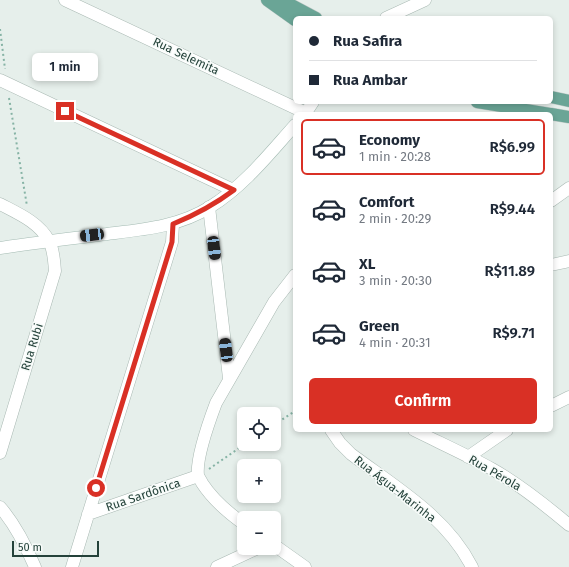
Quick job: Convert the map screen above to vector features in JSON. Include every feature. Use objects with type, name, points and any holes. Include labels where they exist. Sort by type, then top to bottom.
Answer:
[{"type":"main road","points":[[266,0],[293,19]]},
{"type":"main road","points":[[282,0],[312,16]]},
{"type":"main road","points":[[553,98],[569,101]]},
{"type":"main road","points":[[489,104],[539,112]]},
{"type":"main road","points":[[553,114],[569,117]]},
{"type":"street","name":"Rua Selemita","points":[[65,0],[304,112]]},
{"type":"street","points":[[390,16],[425,0]]},
{"type":"street","points":[[3,82],[234,190]]},
{"type":"street","points":[[0,248],[173,224],[190,217],[209,208],[234,190],[250,175],[293,127]]},
{"type":"street","points":[[553,200],[569,188]]},
{"type":"street","points":[[0,204],[30,221],[40,229],[49,241]]},
{"type":"street","points":[[209,208],[229,378]]},
{"type":"street","points":[[72,567],[172,242],[173,224]]},
{"type":"street","name":"Rua Rubi","points":[[0,453],[55,271],[54,257],[49,241]]},
{"type":"street","points":[[553,265],[569,261]]},
{"type":"street","points":[[237,519],[214,499],[198,476],[200,460],[210,418],[216,402],[274,302],[293,278]]},
{"type":"street","points":[[553,405],[569,397]]},
{"type":"street","name":"Rua Água-Marinha","points":[[332,432],[350,454],[431,515],[464,551],[472,567]]},
{"type":"street","name":"Rua Pérola","points":[[418,432],[508,478],[538,499],[569,524]]},
{"type":"street","points":[[468,457],[504,432]]},
{"type":"street","name":"Rua Sardônica","points":[[88,514],[198,476]]},
{"type":"street","points":[[0,507],[17,532],[35,567]]},
{"type":"street","points":[[281,550],[305,567]]},
{"type":"street","points":[[217,567],[243,555]]},
{"type":"path","points":[[0,29],[3,82],[30,221]]},
{"type":"path","points":[[281,420],[293,412]]},
{"type":"path","points":[[198,476],[237,449]]},
{"type":"route","points":[[65,111],[234,190],[209,208],[173,224],[172,242],[96,488]]}]
